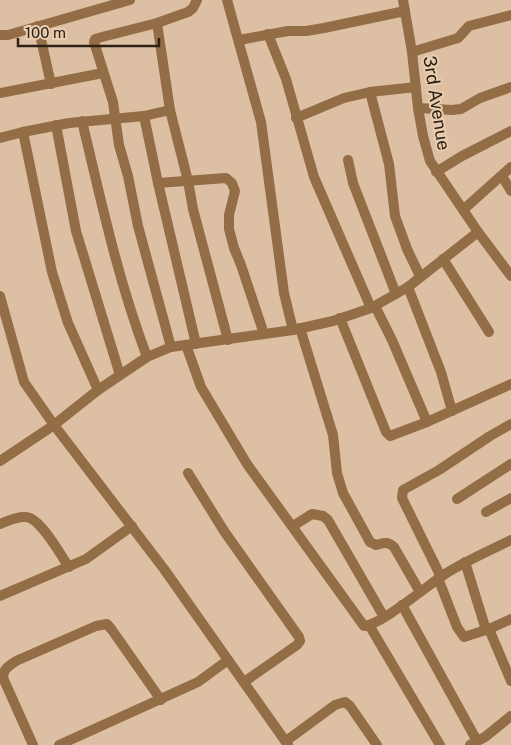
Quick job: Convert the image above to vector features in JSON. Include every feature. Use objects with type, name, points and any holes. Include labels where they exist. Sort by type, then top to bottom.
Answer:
[{"type":"street","points":[[0,35],[8,35],[130,0]]},
{"type":"street","points":[[171,347],[138,226],[128,176],[119,145],[114,102],[103,73],[94,40],[157,23],[188,12],[193,8],[197,0]]},
{"type":"street","points":[[226,0],[261,122],[284,293],[333,435],[337,473],[342,493],[370,542],[373,544],[389,543],[394,547],[420,592]]},
{"type":"street","name":"3rd Avenue","points":[[403,0],[412,52],[418,108],[430,161],[478,232],[511,276]]},
{"type":"street","points":[[239,40],[288,31],[306,31],[404,11]]},
{"type":"street","points":[[412,52],[458,38],[469,26],[511,15]]},
{"type":"street","points":[[157,23],[170,110],[193,209],[228,340]]},
{"type":"street","points":[[38,26],[51,84]]},
{"type":"street","points":[[268,34],[286,79],[314,177],[373,307],[392,340],[427,422]]},
{"type":"street","points":[[0,93],[103,73]]},
{"type":"street","points":[[296,118],[344,98],[370,92],[416,87]]},
{"type":"street","points":[[418,108],[452,110],[511,88]]},
{"type":"street","points":[[370,92],[389,164],[395,216],[407,249],[420,276]]},
{"type":"street","points":[[0,138],[82,121],[144,116],[170,110]]},
{"type":"street","points":[[144,116],[201,387],[247,464],[363,626],[369,626],[384,617],[465,562],[511,540]]},
{"type":"street","points":[[82,121],[107,232],[135,326],[147,357]]},
{"type":"street","points":[[56,126],[76,232],[120,375]]},
{"type":"street","points":[[436,172],[462,156],[511,131]]},
{"type":"street","points":[[23,132],[52,272],[68,323],[98,390]]},
{"type":"street","points":[[348,160],[353,183],[396,294]]},
{"type":"street","points":[[463,210],[511,167]]},
{"type":"street","points":[[502,176],[511,191]]},
{"type":"street","points":[[158,183],[226,178],[232,183],[235,191],[229,214],[229,229],[264,334]]},
{"type":"street","points":[[0,461],[54,425],[98,390],[147,357],[171,347],[297,329],[373,307],[408,287],[478,232]]},
{"type":"street","points":[[443,259],[489,332]]},
{"type":"street","points":[[408,287],[441,372],[452,411]]},
{"type":"street","points":[[0,296],[24,382],[54,425],[132,526],[287,743],[335,705],[345,702],[350,706],[377,745]]},
{"type":"street","points":[[340,318],[388,436],[394,436],[511,384]]},
{"type":"street","points":[[511,424],[439,470],[403,490],[402,498],[440,578],[457,627],[463,636],[471,636],[488,630],[511,619]]},
{"type":"street","points":[[457,500],[484,480],[511,464]]},
{"type":"street","points":[[188,473],[224,531],[299,637],[300,641],[297,645],[244,682]]},
{"type":"street","points":[[486,512],[511,498]]},
{"type":"street","points":[[293,526],[312,514],[323,516],[328,520],[384,617]]},
{"type":"street","points":[[0,524],[18,518],[27,517],[33,519],[44,530],[68,567]]},
{"type":"street","points":[[0,596],[86,559],[132,526]]},
{"type":"street","points":[[465,562],[488,630],[511,681]]},
{"type":"street","points":[[402,604],[473,743],[511,716]]},
{"type":"street","points":[[33,745],[4,680],[5,670],[16,662],[96,626],[107,624],[161,700]]},
{"type":"street","points":[[369,626],[440,745]]},
{"type":"street","points":[[59,745],[198,682],[228,660]]}]
